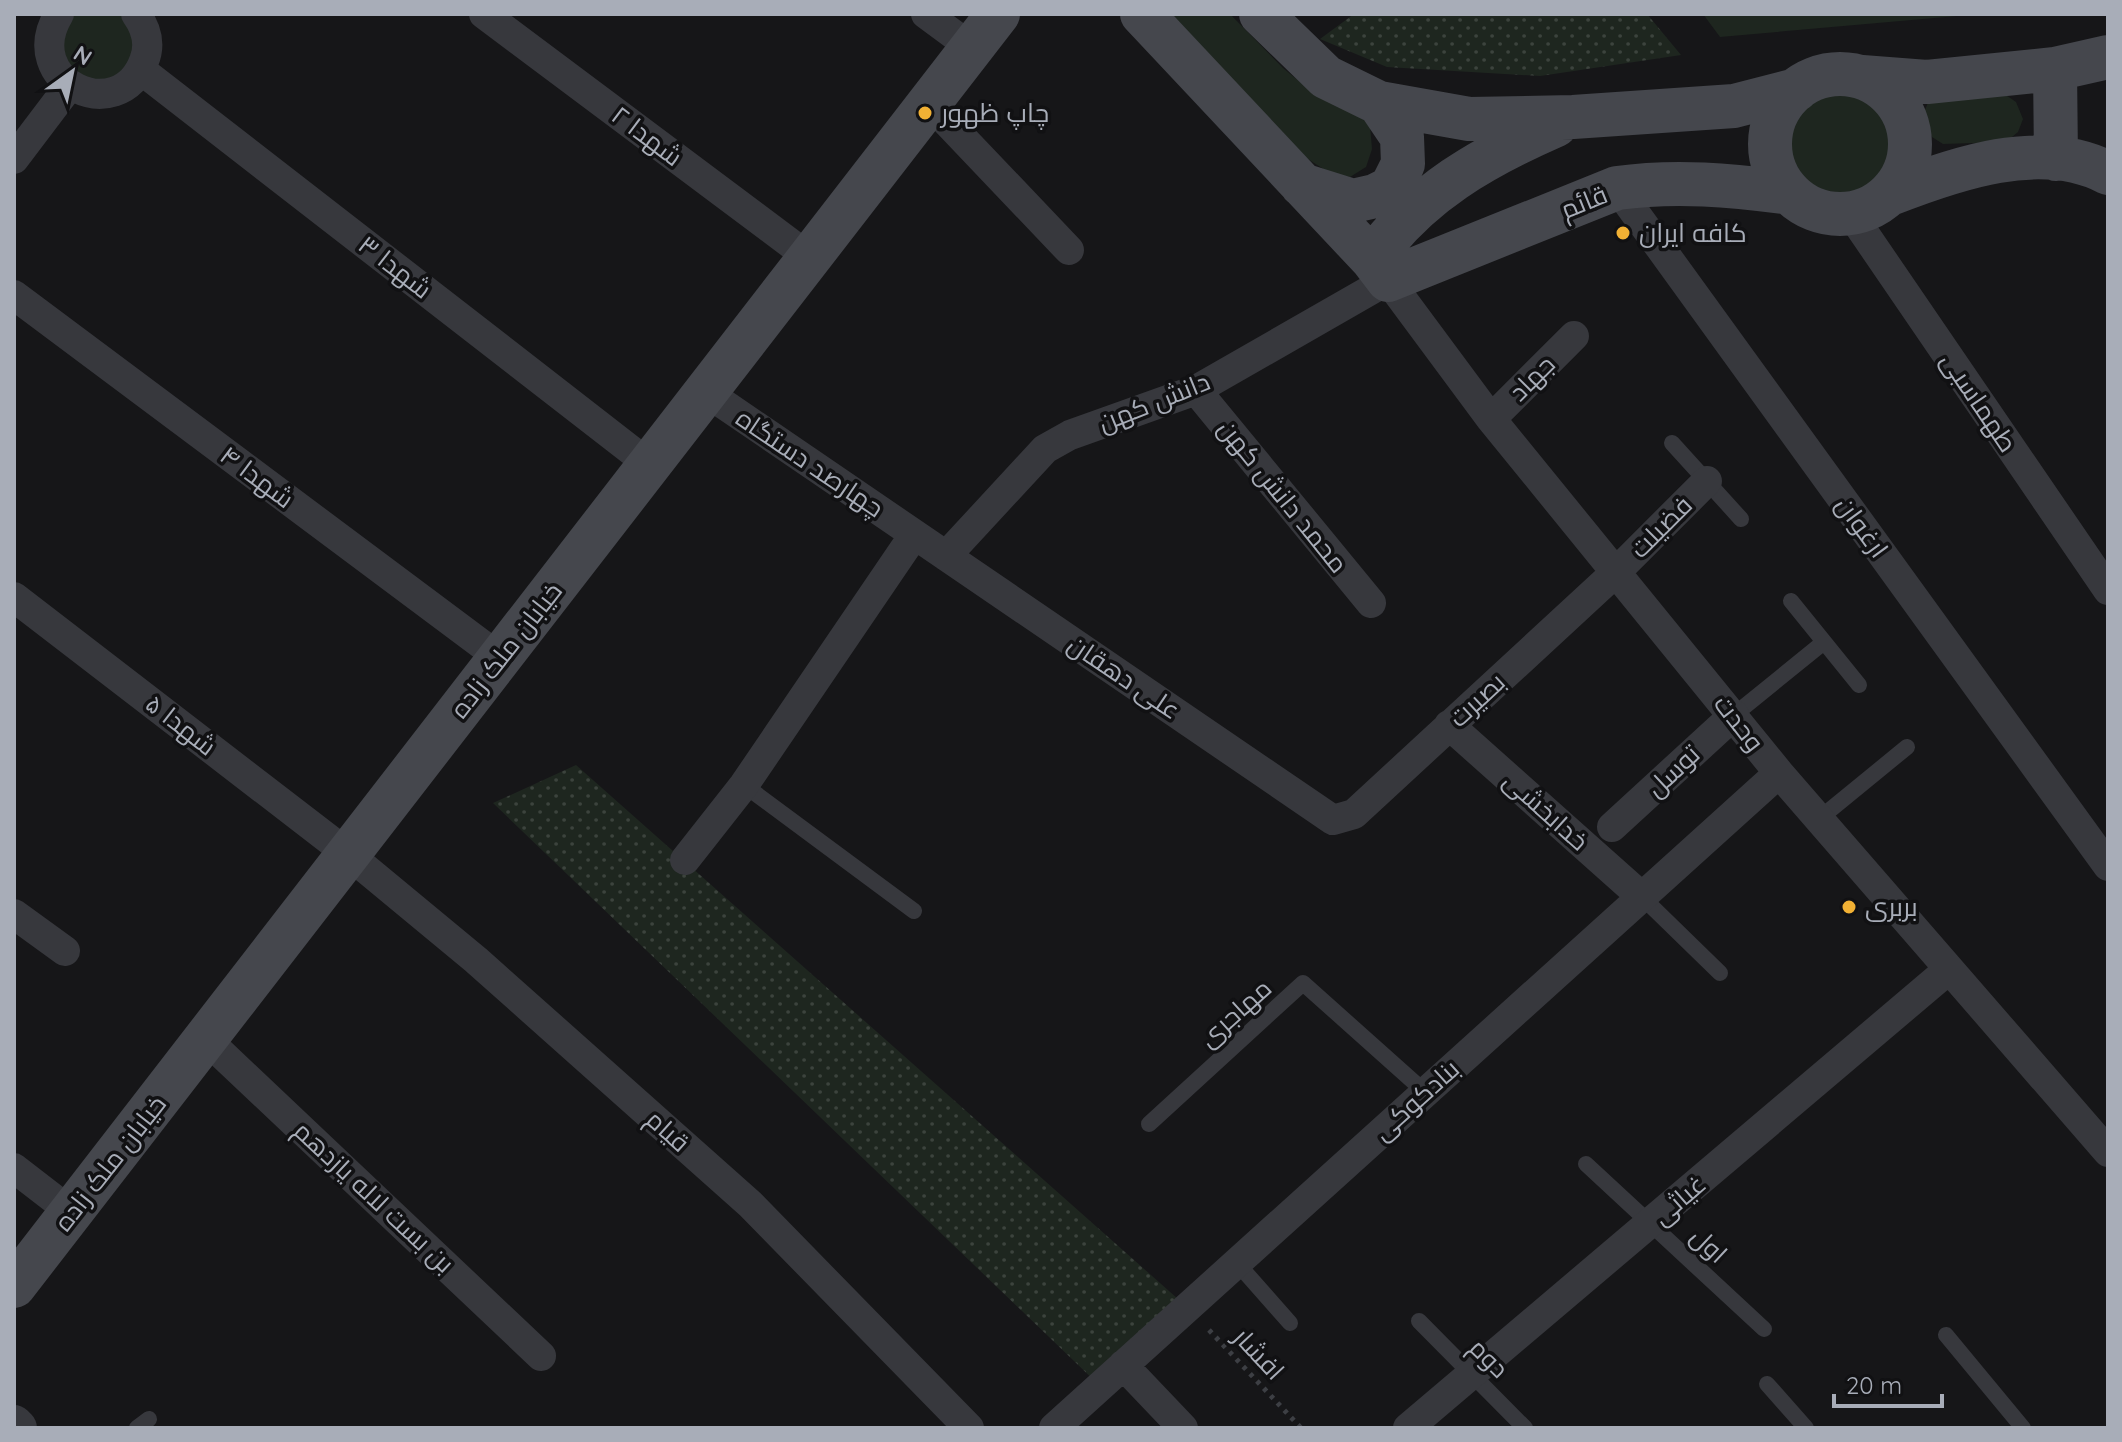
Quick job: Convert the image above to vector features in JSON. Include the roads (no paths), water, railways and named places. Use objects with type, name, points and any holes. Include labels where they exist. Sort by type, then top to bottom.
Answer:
[{"type":"main road","name":"خیابان ملک زاده","points":[[14,1286],[998,14]]},
{"type":"main road","points":[[1142,14],[1380,269]]},
{"type":"main road","points":[[1261,14],[1326,77],[1379,103],[1469,119],[1573,117],[1734,106],[1796,90],[1816,79],[1839,74],[1927,82],[2055,69],[2108,57]]},
{"type":"main road","points":[[2055,69],[2056,159]]},
{"type":"main road","points":[[1862,77],[1883,89],[1899,107],[1909,128],[1910,152],[1904,175],[1890,194]]},
{"type":"main road","points":[[1796,90],[1781,108],[1772,129],[1771,152],[1777,174],[1790,193],[1808,206],[1829,213],[1851,214],[1934,177],[1990,161],[2056,159],[2108,173]]},
{"type":"main road","points":[[1302,185],[1353,201],[1391,188],[1403,164],[1402,137],[1379,103]]},
{"type":"main road","points":[[1380,269],[1391,232],[1414,208],[1505,148],[1573,117]]},
{"type":"main road","name":"قائم","points":[[1380,269],[1617,188],[1648,184],[1720,183],[1790,193]]},
{"type":"street","points":[[59,14],[49,43],[51,59],[58,74],[70,85],[85,92],[101,94],[131,82],[141,70],[147,55],[148,38],[136,14]]},
{"type":"street","name":"شهدا ۲","points":[[484,14],[810,258]]},
{"type":"street","points":[[926,14],[972,48]]},
{"type":"street","name":"شهدا ۳","points":[[141,70],[650,465]]},
{"type":"street","points":[[14,159],[70,85]]},
{"type":"street","points":[[929,103],[1069,250]]},
{"type":"street","name":"ارغوان","points":[[1617,188],[2108,866]]},
{"type":"street","name":"طهماسبی","points":[[1851,214],[2108,590]]},
{"type":"street","name":"دانش کهن","points":[[946,556],[1045,449],[1070,435],[1196,390],[1380,269]]},
{"type":"street","name":"وحدت","points":[[1380,269],[1491,419],[1779,773],[2108,1152]]},
{"type":"street","name":"شهدا ۴","points":[[14,295],[500,658]]},
{"type":"street","name":"جهاد","points":[[1491,419],[1574,336]]},
{"type":"street","name":"محمد دانش کهن","points":[[1196,390],[1371,603]]},
{"type":"street","name":"چهارصد دستگاه","points":[[706,392],[914,535]]},
{"type":"street","name":"فضیلت","points":[[1616,572],[1707,481]]},
{"type":"street","points":[[685,860],[744,785],[914,535]]},
{"type":"street","name":"علی دهقان","points":[[914,535],[1333,820]]},
{"type":"street","name":"بصیرت","points":[[1333,820],[1354,814],[1616,572]]},
{"type":"street","name":"شهدا ۵","points":[[14,597],[348,854]]},
{"type":"street","name":"توسل","points":[[1612,827],[1734,715]]},
{"type":"street","name":"خدابخشی","points":[[1449,725],[1642,897]]},
{"type":"street","name":"بنادکوکی","points":[[1054,1428],[1779,773]]},
{"type":"street","name":"قیام","points":[[348,854],[476,960],[750,1204],[969,1428]]},
{"type":"street","points":[[14,914],[65,951]]},
{"type":"street","name":"غیاثی","points":[[1408,1428],[1948,970]]},
{"type":"street","name":"بن بست لاله یازدهم","points":[[206,1039],[541,1356]]},
{"type":"street","points":[[14,1168],[71,1212]]},
{"type":"street","points":[[1123,1365],[1183,1428]]},
{"type":"street","points":[[14,1424],[18,1428]]},
{"type":"lane","points":[[1672,443],[1741,519]]},
{"type":"lane","points":[[1791,601],[1859,685]]},
{"type":"lane","points":[[1734,715],[1824,642]]},
{"type":"lane","points":[[1819,819],[1907,747]]},
{"type":"lane","points":[[744,785],[914,911]]},
{"type":"lane","points":[[1642,897],[1720,973]]},
{"type":"lane","name":"مهاجری","points":[[1149,1124],[1303,983],[1425,1092]]},
{"type":"lane","name":"اول","points":[[1586,1164],[1764,1329]]},
{"type":"lane","points":[[1237,1263],[1290,1323]]},
{"type":"lane","name":"دوم","points":[[1419,1321],[1525,1428]]},
{"type":"lane","points":[[1946,1335],[2023,1428]]},
{"type":"lane","points":[[1767,1384],[1806,1428]]},
{"type":"place","name":"چاپ ظهور","points":[[925,113]]},
{"type":"place","name":"کافه ایران","points":[[1623,233]]},
{"type":"place","name":"بربری","points":[[1849,907]]}]
